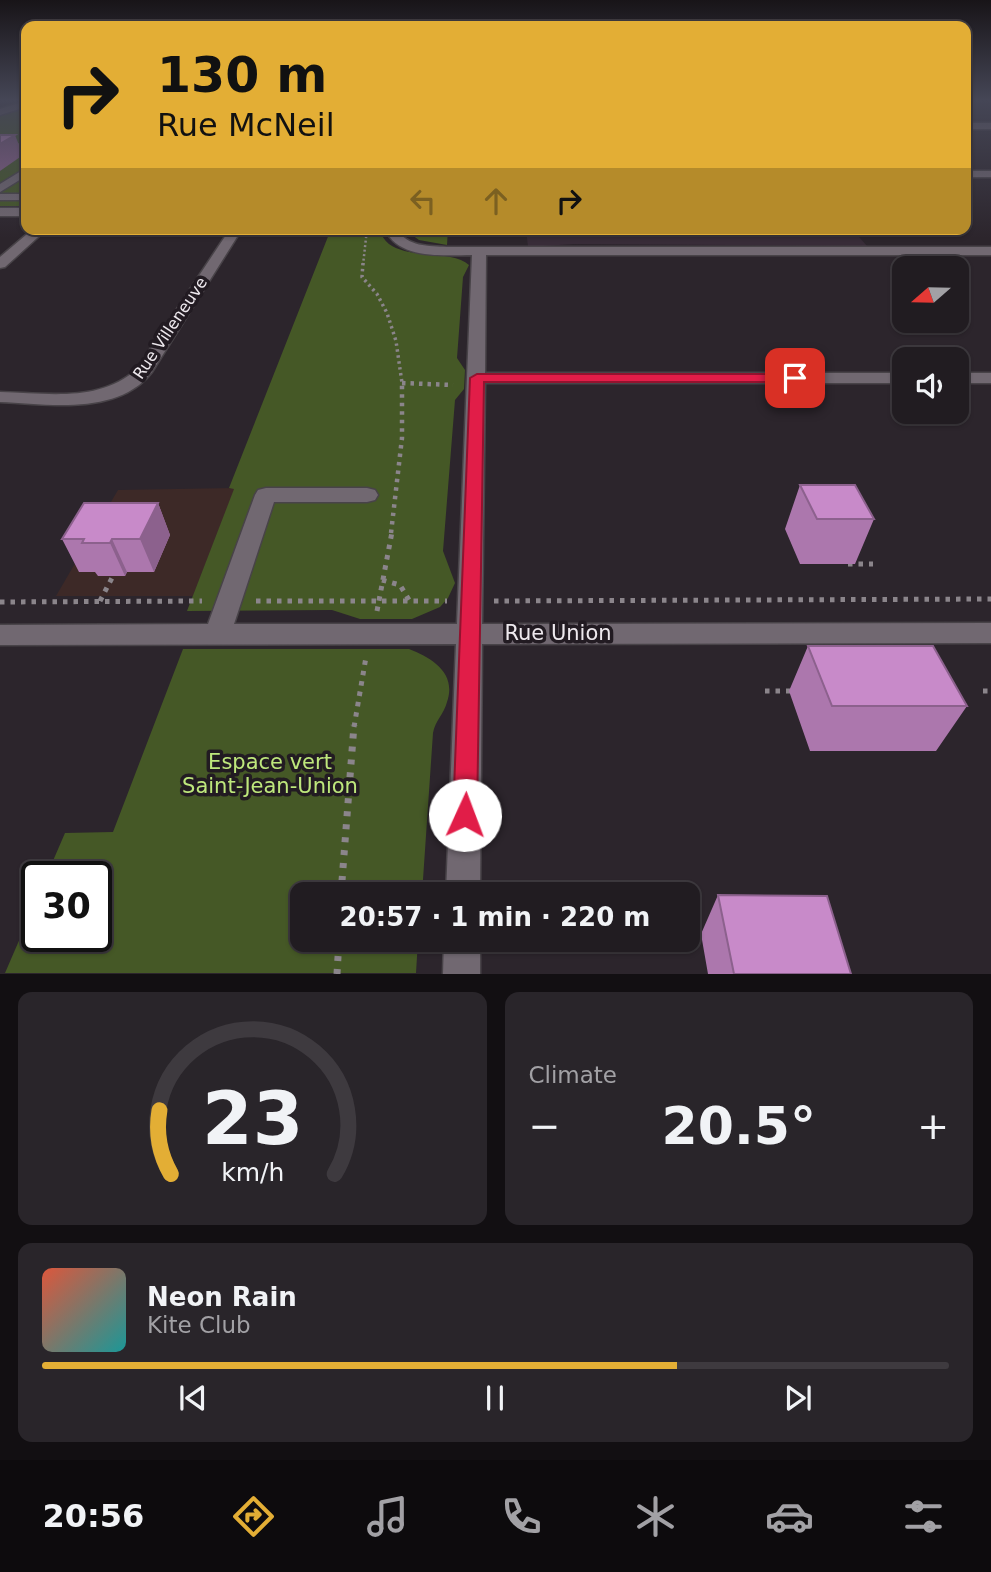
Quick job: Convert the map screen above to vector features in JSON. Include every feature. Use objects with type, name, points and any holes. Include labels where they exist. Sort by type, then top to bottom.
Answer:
[{"type":"street","points":[[0,189],[21,174]]},
{"type":"street","points":[[971,174],[991,174]]},
{"type":"street","points":[[0,197],[21,197]]},
{"type":"street","points":[[0,212],[21,212]]},
{"type":"street","points":[[0,264],[34,235]]},
{"type":"street","name":"Rue Villeneuve","points":[[0,397],[105,396],[126,388],[143,372],[232,235]]},
{"type":"street","points":[[394,235],[400,241],[416,248],[479,252],[991,251]]},
{"type":"street","points":[[463,882],[470,633],[471,382],[479,252]]},
{"type":"street","points":[[471,382],[892,378]]},
{"type":"street","points":[[969,378],[991,378]]},
{"type":"street","points":[[217,635],[266,495],[367,495]]},
{"type":"street","name":"Rue Union","points":[[0,635],[991,633]]},
{"type":"street","points":[[461,974],[462,952]]},
{"type":"path","points":[[11,148],[15,146]]},
{"type":"path","points":[[11,148],[21,147]]},
{"type":"path","points":[[11,148],[21,151]]},
{"type":"path","points":[[366,235],[362,277],[384,305],[397,344],[402,383],[403,428],[391,534],[375,620]]},
{"type":"path","points":[[402,383],[471,382]]},
{"type":"path","points":[[844,564],[873,564]]},
{"type":"path","points":[[100,601],[113,576]]},
{"type":"path","points":[[382,580],[395,581],[403,587],[409,600]]},
{"type":"path","name":"Rue Union","points":[[494,601],[991,599]]},
{"type":"path","points":[[0,602],[215,601]]},
{"type":"path","points":[[243,601],[446,601]]},
{"type":"path","points":[[342,882],[351,743],[368,649]]},
{"type":"path","points":[[765,691],[801,691]]},
{"type":"path","points":[[983,691],[991,691]]},
{"type":"path","points":[[337,974],[338,952]]},
{"type":"shaded area","points":[[527,235],[857,235],[867,246],[574,244],[528,247]]},
{"type":"shaded area","points":[[235,488],[193,596],[56,596],[118,490]]},
{"type":"green space","points":[[0,146],[21,146],[21,206],[0,206]]},
{"type":"green space","points":[[329,235],[383,235],[394,247],[448,256],[469,265],[463,277],[457,358],[465,370],[464,389],[455,400],[443,551],[455,583],[440,607],[412,619],[360,619],[332,610],[187,611],[234,489],[229,488]]},
{"type":"green space","points":[[412,235],[448,235],[447,245],[419,240]]},
{"type":"green space","name":"Espace vert Saint-Jean-Union","points":[[183,649],[409,649],[434,662],[449,683],[447,702],[433,733],[423,882],[290,882],[290,952],[417,952],[416,973],[5,973],[21,936],[21,952],[112,952],[112,861],[53,861],[65,833],[113,832]]},
{"type":"building","points":[[800,485],[855,485],[874,519],[817,519]]},
{"type":"building","points":[[84,503],[158,503],[140,539],[82,543],[84,539],[62,539]]},
{"type":"building","points":[[808,646],[933,646],[967,706],[832,706]]},
{"type":"building","points":[[718,895],[827,896],[851,974],[734,974]]},
{"type":"route","points":[[465,815],[477,378],[795,378]]}]
